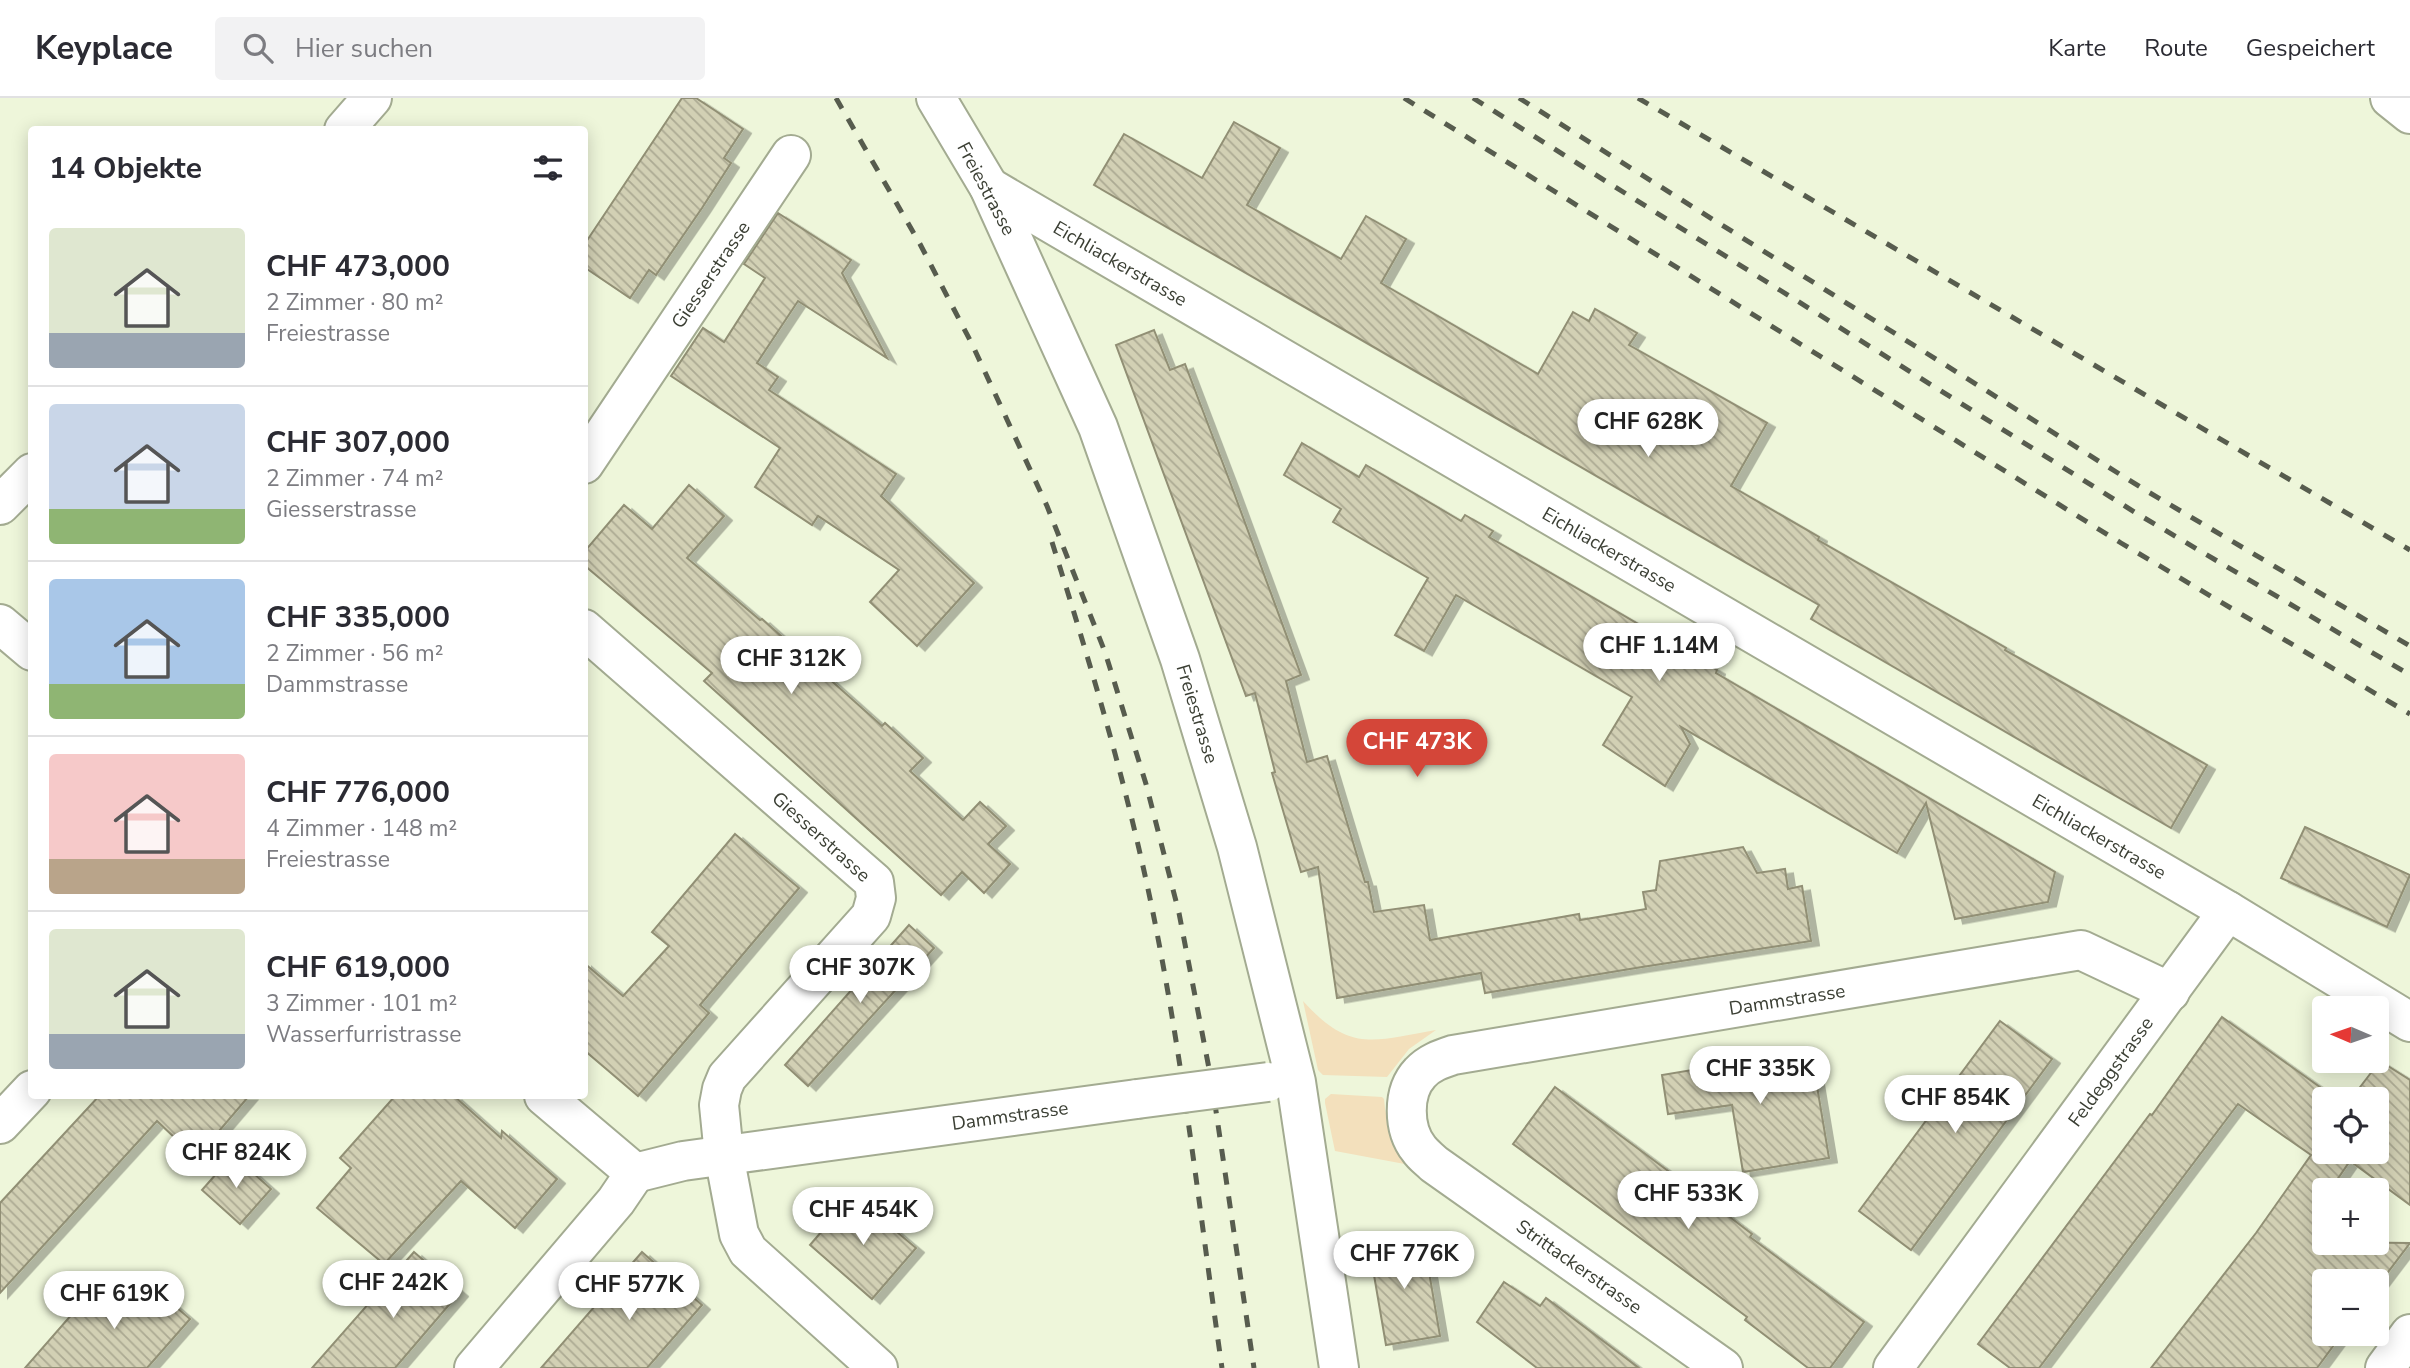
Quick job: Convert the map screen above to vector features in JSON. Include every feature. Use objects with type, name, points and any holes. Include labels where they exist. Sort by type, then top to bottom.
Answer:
[{"type":"street","points":[[348,126],[372,98]]},
{"type":"street","name":"Freiestrasse","points":[[936,98],[989,187],[1098,427],[1180,659],[1237,847],[1339,1368]]},
{"type":"street","points":[[2390,98],[2410,114]]},
{"type":"street","name":"Giesserstrasse","points":[[588,458],[791,155]]},
{"type":"street","name":"Eichliackerstrasse","points":[[989,187],[2228,911],[2410,1022]]},
{"type":"street","points":[[0,505],[28,476]]},
{"type":"street","points":[[0,624],[28,648]]},
{"type":"street","name":"Giesserstrasse","points":[[588,632],[874,882],[876,898],[871,916],[727,1077],[719,1105],[724,1155]]},
{"type":"street","name":"Feldeggstrasse","points":[[1894,1368],[2228,911]]},
{"type":"street","name":"Dammstrasse","points":[[1409,1091],[1419,1073],[1435,1061],[1453,1055],[2081,950],[2170,992]]},
{"type":"street","name":"Dammstrasse","points":[[635,1173],[683,1161],[724,1155],[1282,1082]]},
{"type":"street","name":"Strittackerstrasse","points":[[1409,1091],[1409,1131],[1418,1148],[1434,1164],[1723,1368]]},
{"type":"street","points":[[0,1124],[28,1094]]},
{"type":"street","points":[[474,1368],[615,1201],[635,1173],[548,1099]]},
{"type":"street","points":[[724,1155],[738,1234],[748,1251],[878,1368]]},
{"type":"street","points":[[2385,1368],[2410,1334]]},
{"type":"shaded area","points":[[1303,1001],[1320,1018],[1349,1036],[1379,1039],[1436,1030],[1409,1049],[1387,1077],[1323,1075],[1318,1070]]},
{"type":"shaded area","points":[[1331,1094],[1382,1097],[1392,1134],[1410,1165],[1335,1151],[1325,1103],[1325,1099]]},
{"type":"building","points":[[682,98],[696,98],[743,129],[724,158],[731,163],[702,208],[656,275],[649,270],[630,298],[588,270],[588,239]]},
{"type":"building","points":[[1234,122],[1280,148],[1247,205],[1341,259],[1366,216],[1406,239],[1381,283],[1538,374],[1573,312],[1589,321],[1595,309],[1637,333],[1629,345],[1767,423],[1731,486],[1819,537],[1818,540],[2006,648],[2005,650],[2207,765],[2171,828],[1811,619],[1819,605],[1094,185],[1124,134],[1202,178]]},
{"type":"building","points":[[778,213],[851,260],[842,273],[887,358],[798,301],[757,363],[778,377],[769,390],[896,474],[881,496],[974,583],[917,646],[870,602],[899,570],[818,516],[812,525],[755,487],[780,448],[671,376],[703,328],[724,342],[765,278],[744,264]]},
{"type":"building","points":[[1154,330],[1170,370],[1185,364],[1230,482],[1301,675],[1286,681],[1307,762],[1327,756],[1365,882],[1368,882],[1374,912],[1424,905],[1430,940],[1579,914],[1580,920],[1646,909],[1643,892],[1656,890],[1660,861],[1743,847],[1757,873],[1785,869],[1788,889],[1802,886],[1811,941],[1485,993],[1481,973],[1337,998],[1318,867],[1301,872],[1272,773],[1275,772],[1255,693],[1246,696],[1116,345]]},
{"type":"building","points":[[1302,443],[1359,477],[1366,465],[1461,521],[1465,515],[1493,531],[1489,537],[2055,872],[2048,902],[1955,919],[1926,803],[1897,853],[1681,727],[1690,744],[1665,786],[1603,745],[1632,697],[1456,595],[1424,651],[1395,635],[1428,578],[1333,522],[1341,509],[1284,475]]},
{"type":"building","points":[[689,485],[724,516],[687,558],[762,619],[882,726],[885,723],[923,758],[910,771],[963,820],[980,802],[1006,826],[988,844],[1010,864],[984,893],[962,872],[941,895],[704,681],[712,673],[588,568],[588,547],[624,505],[652,529]]},
{"type":"building","points":[[2305,827],[2410,875],[2387,927],[2281,878]]},
{"type":"building","points":[[735,834],[799,888],[700,1005],[709,1013],[638,1096],[588,1053],[588,966],[623,996],[669,946],[652,932]]},
{"type":"building","points":[[909,925],[934,948],[808,1086],[785,1065]]},
{"type":"building","points":[[2222,1017],[2320,1087],[2312,1087],[2312,1164],[2348,1164],[2338,1178],[2312,1178],[2312,1255],[2389,1255],[2389,1243],[2410,1243],[2389,1271],[2312,1269],[2312,1346],[2333,1346],[2317,1368],[2151,1368],[2256,1233],[2311,1155],[2238,1104],[2039,1368],[2010,1368],[1978,1344],[2150,1114],[2152,1115]]},
{"type":"building","points":[[2000,1021],[2052,1059],[1911,1250],[1859,1211]]},
{"type":"building","points":[[1811,1050],[1829,1158],[1743,1172],[1732,1105],[1668,1114],[1662,1075]]},
{"type":"building","points":[[2389,1067],[2410,1080],[2410,1205],[2389,1190],[2389,1178],[2373,1178],[2354,1164],[2389,1164],[2389,1087],[2360,1087],[2371,1073],[2389,1073]]},
{"type":"building","points":[[1555,1087],[1714,1205],[1752,1234],[1750,1237],[1864,1322],[1830,1368],[1808,1368],[1745,1320],[1747,1317],[1513,1144]]},
{"type":"building","points":[[96,1099],[246,1099],[196,1158],[157,1121],[0,1293],[0,1203]]},
{"type":"building","points":[[392,1099],[457,1099],[501,1138],[502,1131],[557,1179],[515,1228],[461,1181],[384,1264],[317,1208],[351,1168],[340,1158]]},
{"type":"building","points":[[233,1155],[271,1189],[240,1224],[202,1190]]},
{"type":"building","points":[[853,1195],[916,1248],[872,1299],[810,1245]]},
{"type":"building","points":[[1423,1237],[1440,1336],[1386,1345],[1369,1246]]},
{"type":"building","points":[[414,1252],[460,1292],[395,1368],[312,1368]]},
{"type":"building","points":[[642,1252],[702,1305],[647,1368],[541,1368]]},
{"type":"building","points":[[140,1276],[190,1319],[147,1368],[25,1368],[101,1281],[120,1298]]},
{"type":"building","points":[[1504,1282],[1540,1306],[1546,1298],[1639,1368],[1537,1368],[1477,1322]]},
{"type":"railway","points":[[836,98],[920,244],[972,344],[1047,506],[1105,652],[1146,784],[1179,913],[1212,1084],[1254,1368]]},
{"type":"railway","points":[[1404,98],[2121,543],[2410,714]]},
{"type":"railway","points":[[1473,98],[2136,513],[2410,675]]},
{"type":"railway","points":[[1519,98],[2145,490],[2410,646]]},
{"type":"railway","points":[[1638,98],[2410,550]]},
{"type":"railway","points":[[1052,542],[1130,810],[1153,913],[1186,1107],[1222,1368]]}]
